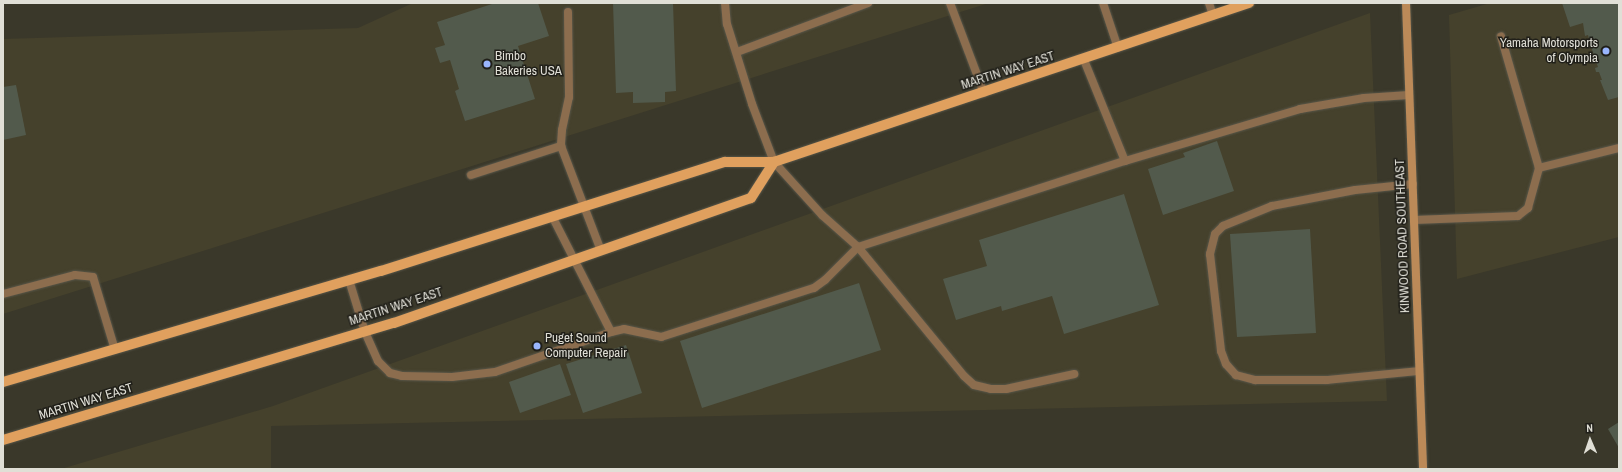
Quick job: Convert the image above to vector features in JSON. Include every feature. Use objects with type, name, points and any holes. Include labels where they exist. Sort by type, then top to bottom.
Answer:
[{"type":"main road","name":"MARTIN WAY EAST","points":[[3,382],[349,280],[724,162],[774,162],[1084,60],[1248,3]]},
{"type":"main road","name":"MARTIN WAY EAST","points":[[3,440],[365,332],[573,261],[750,198],[774,162]]},
{"type":"street","name":"KINWOOD ROAD SOUTHEAST","points":[[1406,3],[1423,469]]},
{"type":"lane","points":[[725,3],[727,24],[752,104],[774,162],[822,215],[858,247],[974,385],[992,389],[1006,389],[1074,374]]},
{"type":"lane","points":[[737,52],[868,3]]},
{"type":"lane","points":[[950,3],[984,93]]},
{"type":"lane","points":[[1103,3],[1118,48]]},
{"type":"lane","points":[[1209,3],[1213,15]]},
{"type":"lane","points":[[568,12],[569,97],[561,146],[601,251]]},
{"type":"lane","points":[[1414,220],[1518,216],[1528,208],[1539,168],[1502,36]]},
{"type":"lane","points":[[1084,60],[1125,161]]},
{"type":"lane","points":[[349,280],[365,332],[378,361],[390,373],[402,376],[452,377],[495,372],[611,332],[624,329],[661,337],[814,288],[825,280],[858,247],[1125,161],[1300,109],[1364,98],[1410,95]]},
{"type":"lane","points":[[472,175],[561,146]]},
{"type":"lane","points":[[1539,168],[1619,148]]},
{"type":"lane","points":[[1413,184],[1355,190],[1272,206],[1223,226],[1215,234],[1210,254],[1221,351],[1226,364],[1236,375],[1255,380],[1327,380],[1419,371]]},
{"type":"lane","points":[[552,216],[573,261],[611,332]]},
{"type":"lane","points":[[3,294],[75,275],[93,277],[115,350]]},
{"type":"shaded area","points":[[413,3],[989,3],[3,314],[3,39],[358,28]]},
{"type":"shaded area","points":[[1490,3],[1619,3],[1619,237],[1457,279],[1449,15]]},
{"type":"shaded area","points":[[1370,13],[1387,401],[271,426],[271,469],[61,469],[273,406]]},
{"type":"building","points":[[495,3],[538,3],[549,36],[518,46],[535,99],[465,121],[455,91],[459,89],[450,60],[440,63],[435,48],[445,45],[437,22]]},
{"type":"building","points":[[613,3],[673,3],[676,91],[665,92],[665,102],[633,103],[633,92],[616,93]]},
{"type":"building","name":"Yamaha Motorsports of Olympia","points":[[1562,3],[1619,3],[1619,97],[1608,100],[1600,80],[1602,80],[1599,72],[1596,72],[1595,68],[1598,67],[1595,59],[1592,60],[1591,56],[1594,55],[1591,47],[1588,48],[1587,44],[1590,43],[1588,35],[1585,36],[1583,23],[1570,27]]},
{"type":"building","points":[[16,85],[26,135],[3,140],[3,87]]},
{"type":"building","points":[[1217,141],[1234,191],[1163,215],[1148,169],[1185,157],[1183,153]]},
{"type":"building","points":[[1124,194],[1159,305],[1064,334],[1052,296],[1002,311],[1001,306],[956,320],[943,279],[987,266],[979,240]]},
{"type":"building","points":[[1310,229],[1316,333],[1237,337],[1230,234]]},
{"type":"building","points":[[859,283],[881,350],[702,408],[680,341]]},
{"type":"building","points":[[626,345],[642,393],[583,413],[566,364]]},
{"type":"building","points":[[560,364],[571,395],[520,413],[509,382]]},
{"type":"building","points":[[1619,422],[1619,448],[1608,429]]},
{"type":"place","name":"Yamaha Motorsports of Olympia","points":[[1606,51]]},
{"type":"place","name":"Bimbo Bakeries USA","points":[[487,64]]},
{"type":"place","name":"Puget Sound Computer Repair","points":[[537,346]]}]
